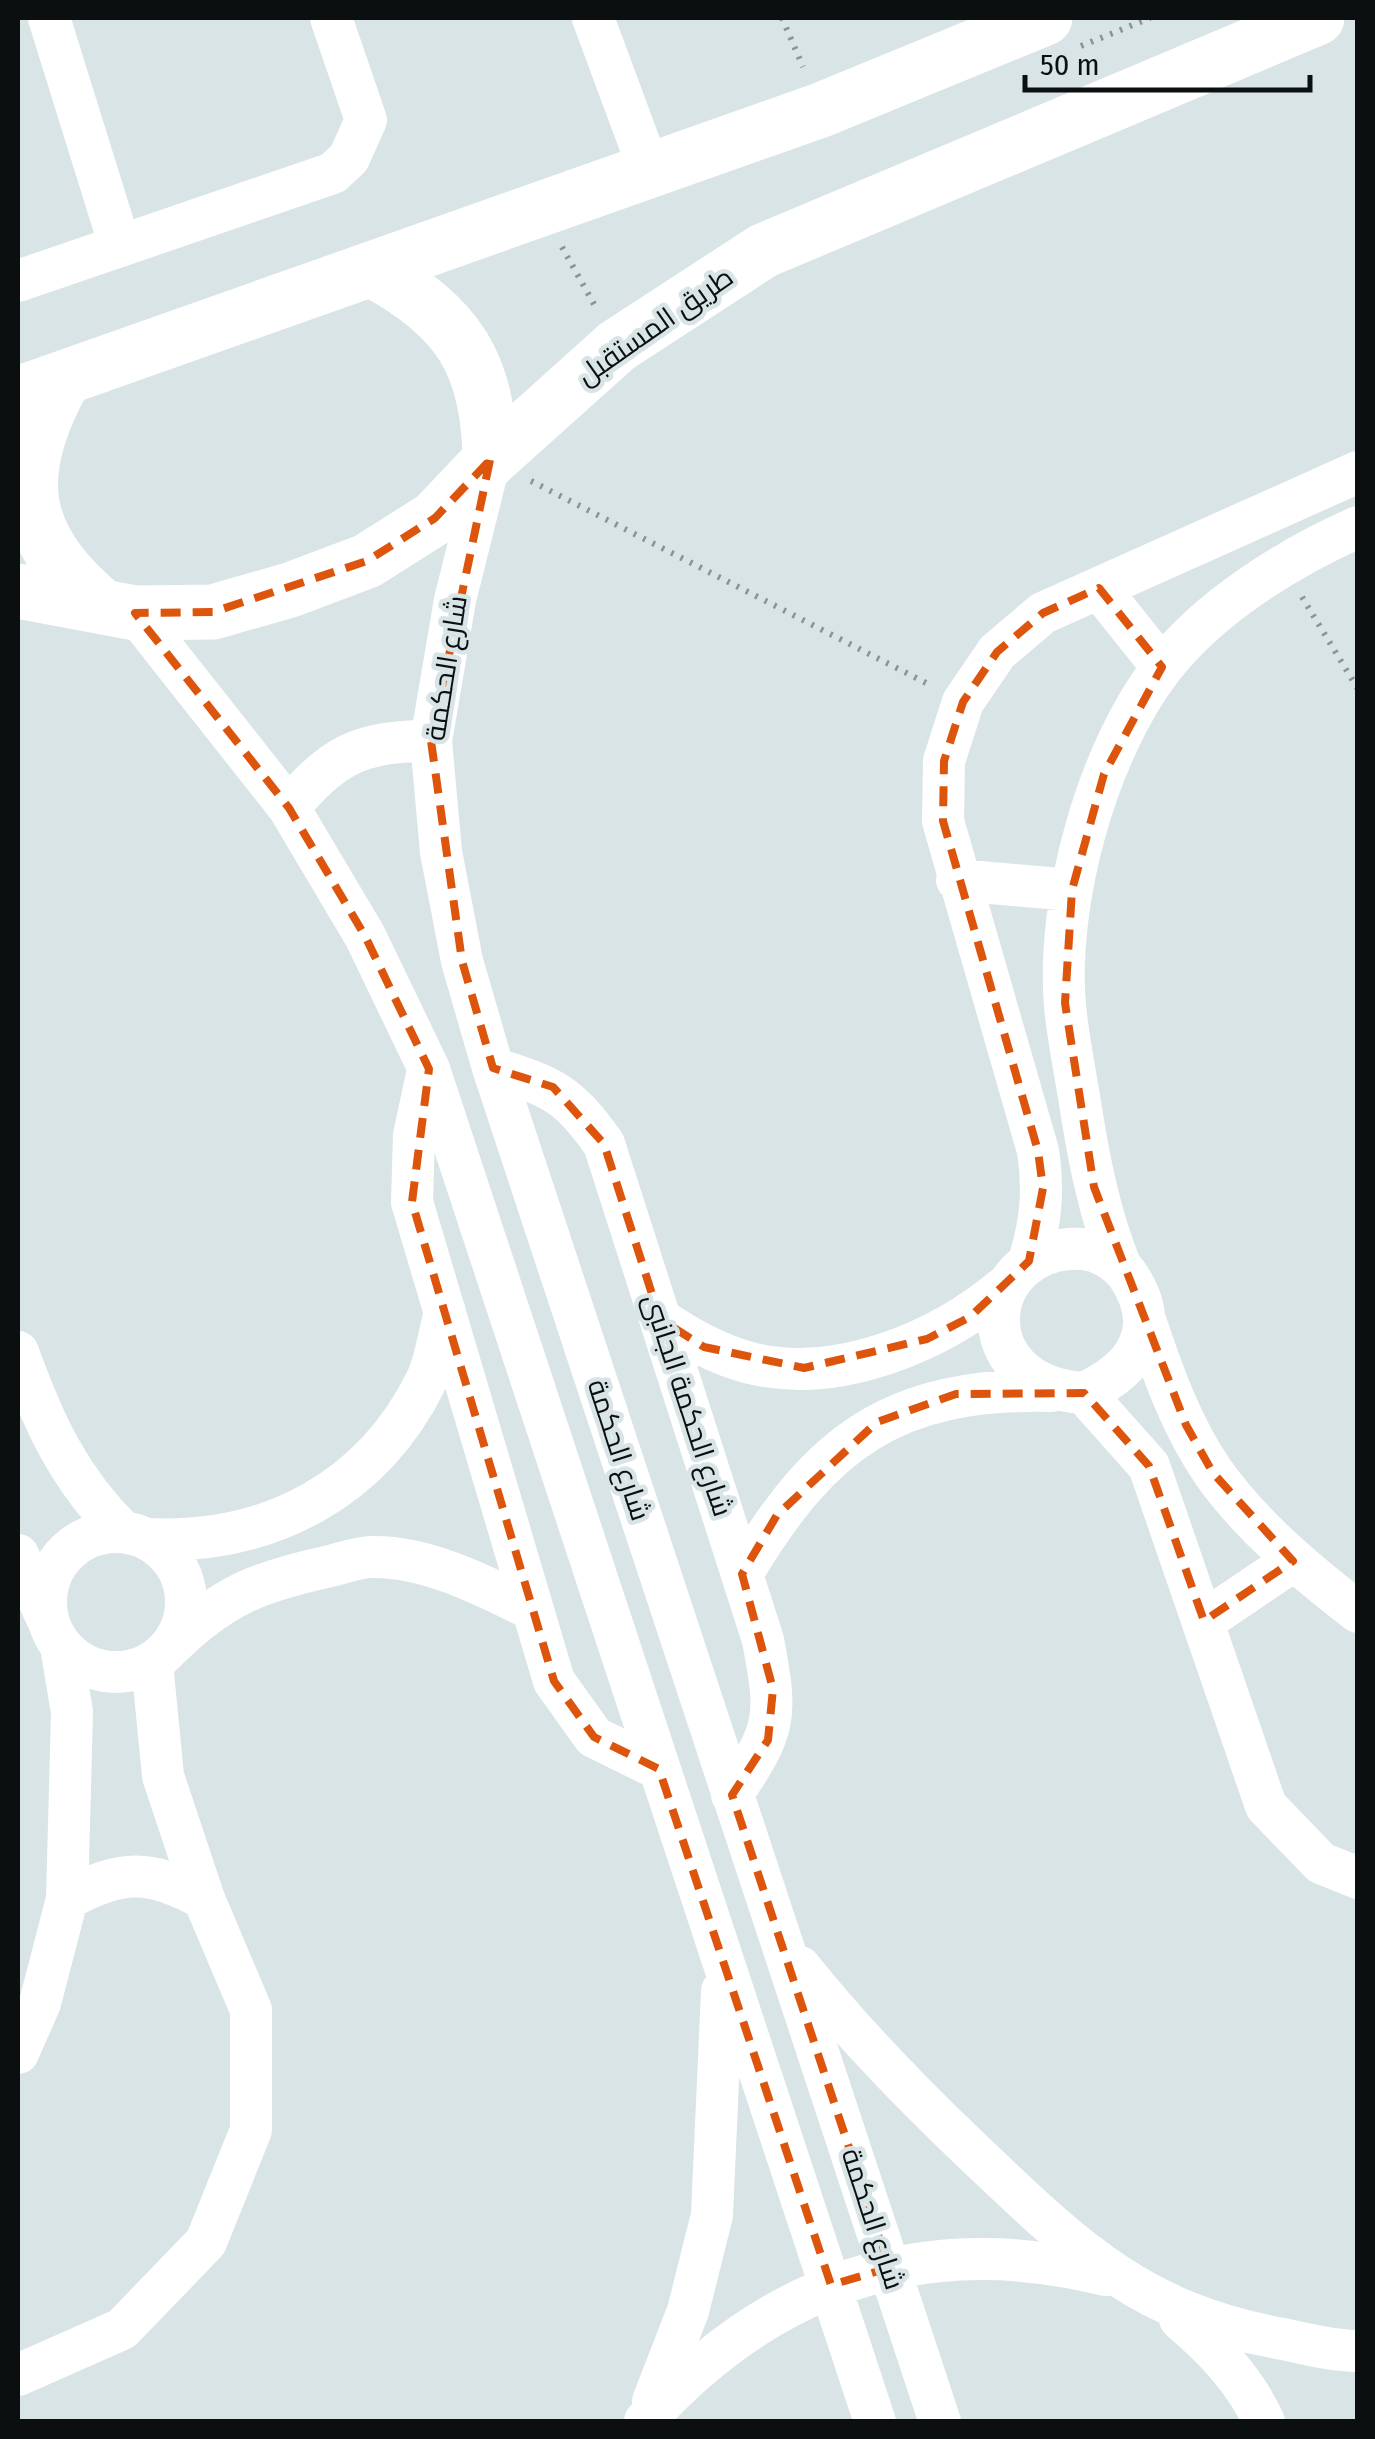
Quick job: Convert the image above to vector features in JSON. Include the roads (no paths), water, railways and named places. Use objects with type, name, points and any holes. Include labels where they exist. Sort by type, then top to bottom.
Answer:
[{"type":"main road","points":[[118,610],[63,574],[38,529],[29,478],[40,388],[821,110],[1044,18]]},
{"type":"main road","name":"طريق المستقبل","points":[[18,592],[118,610],[213,612],[366,561],[436,518],[490,460],[617,346],[762,251],[1317,18]]},
{"type":"main road","points":[[374,270],[416,294],[452,326],[476,368],[490,413],[490,460]]},
{"type":"street","points":[[50,18],[120,246]]},
{"type":"street","points":[[18,281],[333,173],[348,158],[366,120],[331,18]]},
{"type":"street","points":[[592,18],[650,172]]},
{"type":"street","name":"شارع الحكمة","points":[[490,460],[455,600],[430,741],[441,852],[455,924],[493,1068],[940,2422]]},
{"type":"street","points":[[1358,472],[1043,613],[997,652],[963,702],[944,760],[942,821],[1038,1151],[1043,1188],[1040,1225],[998,1317],[1004,1349],[1023,1375],[1068,1392],[1149,1466],[1266,1806],[1321,1863],[1358,1878]]},
{"type":"street","points":[[1358,527],[1283,566],[1220,613],[1162,667],[1104,774],[1084,831],[1072,890],[1064,1003],[1094,1187],[1120,1265],[1139,1292],[1146,1323],[1186,1426],[1213,1472],[1293,1561],[1358,1612]]},
{"type":"street","points":[[1099,588],[1162,667]]},
{"type":"street","points":[[118,610],[289,808],[365,936],[428,1069],[875,2422]]},
{"type":"street","points":[[289,808],[314,776],[349,752],[389,740],[430,741]]},
{"type":"street","points":[[958,880],[1072,890]]},
{"type":"street","name":"شارع الحكمة الجانبى","points":[[493,1068],[553,1087],[582,1112],[604,1144],[742,1574],[773,1689],[768,1740],[732,1795]]},
{"type":"street","points":[[428,1069],[414,1134],[412,1202],[554,1681],[594,1737],[660,1768]]},
{"type":"street","points":[[660,1319],[704,1347],[753,1364],[804,1368],[855,1361],[927,1338],[970,1317],[1018,1273],[1059,1248],[1092,1250],[1120,1265]]},
{"type":"street","points":[[18,2053],[40,2003],[67,1898],[72,1712],[46,1597],[54,1570],[71,1548],[96,1535],[184,1541],[258,1529],[354,1479],[398,1432],[429,1375],[445,1312]]},
{"type":"street","points":[[742,1574],[788,1502],[822,1464],[876,1422],[956,1394],[1068,1392],[1114,1380],[1136,1355],[1146,1323]]},
{"type":"street","points":[[18,1352],[63,1461],[90,1500],[174,1564],[186,1599],[183,1624],[161,1655],[163,1776],[204,1899],[251,2010],[251,2130],[206,2242],[122,2329],[18,2375]]},
{"type":"street","points":[[18,1555],[55,1635],[80,1662],[103,1672],[128,1672],[161,1655],[199,1618],[264,1580],[371,1557],[428,1566],[481,1584],[533,1610]]},
{"type":"street","points":[[1204,1621],[1293,1561]]},
{"type":"street","points":[[67,1898],[99,1881],[136,1874],[172,1881],[204,1899]]},
{"type":"street","points":[[781,1942],[840,2016],[904,2086],[1036,2212],[1115,2278],[1160,2302],[1253,2334],[1358,2351]]},
{"type":"street","points":[[645,2421],[688,2311],[712,2215],[721,2076],[722,1956]]},
{"type":"street","points":[[645,2421],[684,2378],[729,2340],[778,2309],[831,2285],[888,2268],[1003,2257],[1060,2264],[1115,2278]]},
{"type":"street","points":[[1160,2302],[1212,2346],[1254,2400],[1264,2422]]}]
